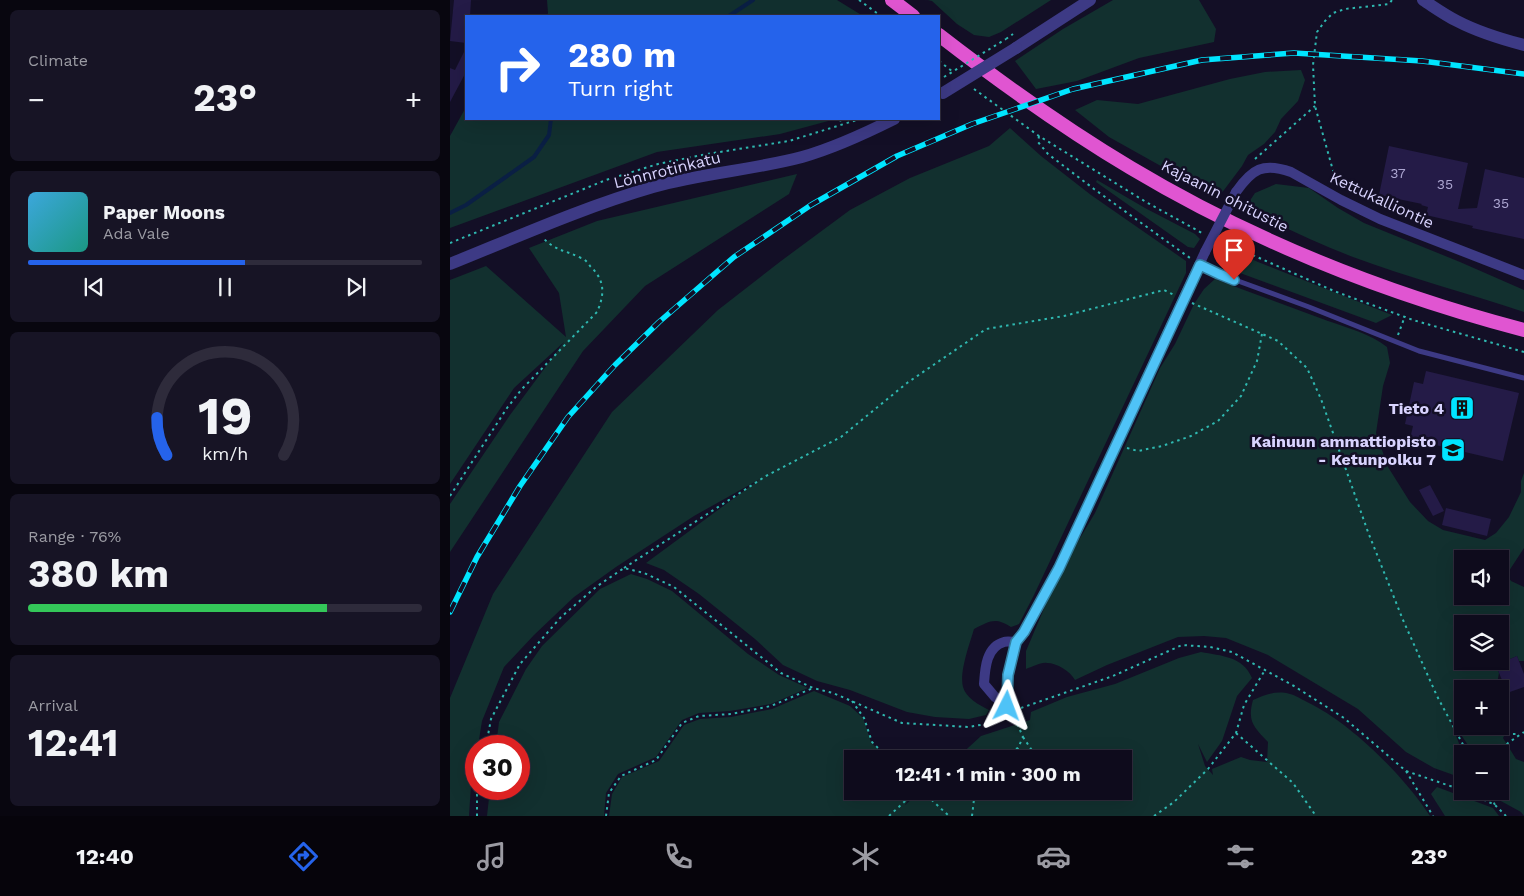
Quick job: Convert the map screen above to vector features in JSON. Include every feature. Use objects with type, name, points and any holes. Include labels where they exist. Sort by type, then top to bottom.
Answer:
[{"type":"highway","points":[[892,0],[912,15]]},
{"type":"highway","name":"Kajaanin ohitustie","points":[[940,37],[1036,107],[1085,140],[1132,169],[1208,210],[1266,239],[1369,281],[1417,298],[1524,330]]},
{"type":"street","points":[[941,94],[1090,0]]},
{"type":"street","points":[[1423,0],[1479,32],[1501,40],[1524,45]]},
{"type":"street","name":"Lönnrotinkatu","points":[[450,264],[611,200],[680,180],[760,166],[803,156],[843,143],[892,120]]},
{"type":"street","name":"Kettukalliontie","points":[[1016,642],[1024,632],[1059,568],[1205,252],[1245,178],[1267,167],[1283,169],[1380,219],[1524,275]]},
{"type":"street","points":[[1003,642],[1016,642],[1008,675],[1009,709],[984,684],[985,671],[989,652],[1003,642]]},
{"type":"lane","points":[[1200,265],[1419,351],[1524,378]]},
{"type":"path","points":[[859,0],[880,15]]},
{"type":"path","points":[[1341,200],[1315,106],[1313,65],[1317,32],[1333,14],[1345,9],[1389,4],[1392,0]]},
{"type":"path","points":[[940,79],[1006,39]]},
{"type":"path","points":[[1255,159],[1315,106]]},
{"type":"path","points":[[840,120],[842,125]]},
{"type":"path","points":[[1039,136],[1038,142],[1048,154],[1200,265]]},
{"type":"path","points":[[450,496],[516,396],[597,312],[603,300],[603,287],[598,273],[583,258],[552,246],[543,238]]},
{"type":"path","points":[[1395,342],[1405,316]]},
{"type":"path","points":[[1115,444],[1138,451],[1162,446],[1191,436],[1218,422],[1241,396],[1257,361],[1262,334]]},
{"type":"path","points":[[488,735],[491,719],[520,664],[561,617],[596,587],[624,568],[644,573],[674,587],[781,674],[814,688],[833,693],[902,723],[970,727],[991,722],[1009,709],[1113,676],[1182,645],[1210,647],[1232,652],[1294,686],[1344,718],[1406,771],[1433,816]]},
{"type":"path","points":[[1154,816],[1174,802],[1208,769],[1236,733],[1244,705],[1265,670]]},
{"type":"path","points":[[606,816],[609,793],[621,776],[656,760],[682,723],[699,716],[731,714],[771,706],[814,688]]},
{"type":"path","points":[[852,701],[864,718],[872,742],[880,750]]},
{"type":"path","points":[[1009,709],[1032,750]]},
{"type":"path","points":[[1506,745],[1524,732]]},
{"type":"path","points":[[1236,733],[1293,783],[1316,816]]},
{"type":"path","points":[[1509,734],[1519,734]]},
{"type":"path","points":[[1013,750],[1018,748],[1023,737]]},
{"type":"path","points":[[1406,771],[1454,787]]},
{"type":"path","points":[[476,816],[477,800]]},
{"type":"path","points":[[890,816],[907,800]]},
{"type":"path","points":[[932,800],[949,816]]},
{"type":"path","points":[[972,816],[974,800]]},
{"type":"path","points":[[1485,800],[1495,805]]},
{"type":"path","points":[[1492,800],[1506,816]]},
{"type":"green space","points":[[547,0],[837,0],[861,15],[547,15]]},
{"type":"green space","points":[[928,0],[1051,0],[1001,32],[989,37],[974,35],[957,24],[932,1]]},
{"type":"green space","points":[[1113,0],[1199,0],[1216,29],[1214,42],[1139,58],[1077,81],[1036,89],[1015,61],[1063,29]]},
{"type":"green space","points":[[1301,70],[1305,80],[1298,101],[1281,119],[1275,132],[1264,144],[1248,155],[1218,198],[1109,137],[1075,110],[1097,100],[1138,104],[1230,79],[1265,72]]},
{"type":"green space","points":[[465,109],[465,120],[832,120],[780,134],[657,152],[450,228],[450,136]]},
{"type":"green space","points":[[1010,128],[1041,156],[1091,195],[1186,261],[1186,273],[1019,624],[1011,627],[1001,622],[992,621],[974,629],[962,674],[962,681],[963,687],[970,698],[989,710],[986,715],[969,719],[935,717],[907,712],[850,690],[817,681],[783,665],[755,639],[699,594],[664,570],[646,563],[760,479],[694,516],[574,597],[504,667],[482,721],[480,735],[465,735],[465,800],[470,800],[469,816],[450,816],[450,698],[493,594],[612,412],[718,310],[850,210],[910,178],[989,146]]},
{"type":"green space","points":[[797,174],[789,194],[645,286],[583,351],[450,552],[450,504],[510,415],[564,342],[514,388],[450,484],[450,280],[486,266],[566,337],[559,293],[529,248],[597,221]]},
{"type":"green space","points":[[1097,180],[1195,234],[1200,239],[1194,248],[1188,247],[1096,182]]},
{"type":"green space","points":[[1276,184],[1309,188],[1364,223],[1524,290],[1524,312],[1353,257],[1245,208],[1255,193]]},
{"type":"green space","points":[[1220,247],[1225,247],[1392,315],[1376,323],[1221,266],[1216,260]]},
{"type":"green space","points":[[1215,279],[1359,332],[1374,338],[1387,347],[1390,363],[1383,386],[1376,433],[1388,467],[1410,502],[1428,521],[1443,530],[1485,540],[1496,533],[1509,517],[1521,492],[1521,481],[1524,473],[1524,548],[1509,571],[1509,550],[1454,550],[1454,605],[1509,605],[1509,578],[1511,581],[1524,587],[1524,661],[1519,661],[1517,656],[1509,659],[1509,615],[1454,615],[1454,670],[1498,670],[1499,673],[1498,680],[1454,680],[1454,724],[1449,717],[1454,735],[1456,735],[1460,745],[1454,745],[1454,775],[1434,768],[1406,752],[1358,709],[1268,655],[1226,638],[1204,636],[1178,637],[1107,665],[1075,680],[1067,671],[1051,663],[1042,663],[1026,669],[1026,651],[1054,585],[1095,513],[1160,368],[1175,344],[1194,304],[1204,289]]},
{"type":"green space","points":[[631,574],[647,579],[672,591],[748,654],[779,675],[808,688],[771,704],[730,711],[699,713],[682,720],[656,757],[618,774],[606,793],[604,816],[487,816],[489,800],[530,800],[530,735],[497,735],[499,722],[526,669],[542,646],[600,589]]},
{"type":"green space","points":[[1201,652],[1224,656],[1243,665],[1252,678],[1237,696],[1222,741],[1207,762],[1198,744],[1205,766],[1213,775],[1212,769],[1241,757],[1267,762],[1268,742],[1251,719],[1253,700],[1271,694],[1285,693],[1296,696],[1324,711],[1358,736],[1391,767],[1430,816],[609,816],[612,794],[622,777],[659,761],[684,725],[700,719],[731,717],[772,709],[814,691],[850,706],[863,718],[871,742],[879,750],[844,750],[844,800],[908,800],[905,805],[911,800],[1132,800],[1132,750],[966,750],[981,736],[1030,720],[1031,712],[1067,697],[1115,684],[1179,658]]},
{"type":"green space","points":[[1461,735],[1505,735],[1503,738],[1507,745],[1468,745]]},
{"type":"green space","points":[[1509,748],[1516,759],[1524,762],[1524,816],[1521,812],[1499,800],[1509,800]]},
{"type":"green space","points":[[1437,787],[1454,793],[1454,800],[1472,800],[1493,808],[1499,816],[1445,816],[1431,794]]},
{"type":"building","points":[[454,0],[471,0],[470,15],[465,15],[465,43],[450,41]]},
{"type":"building","points":[[465,50],[465,74],[450,102],[450,68],[455,70]]},
{"type":"building","points":[[1389,146],[1468,163],[1458,209],[1477,208],[1485,169],[1524,178],[1524,239],[1472,228],[1473,226],[1426,215],[1428,207],[1422,204],[1379,195]]},
{"type":"building","name":"Tieto 4","points":[[1426,371],[1519,393],[1503,461],[1410,439],[1413,426],[1405,424],[1414,382],[1423,384]]},
{"type":"building","points":[[1430,485],[1444,511],[1433,516],[1419,490]]},
{"type":"building","points":[[1446,508],[1491,519],[1487,536],[1442,525]]},
{"type":"building","points":[[1517,656],[1524,674],[1524,687],[1509,692],[1509,680],[1502,680],[1498,670],[1509,670],[1509,659]]},
{"type":"waterway","points":[[730,15],[753,0]]},
{"type":"waterway","points":[[450,213],[466,205],[534,157],[549,135],[551,120]]},
{"type":"railway","points":[[450,612],[477,557],[520,486],[568,417],[615,365],[659,322],[734,257],[811,205],[897,156],[972,124],[1073,89],[1202,60],[1294,53],[1422,61],[1524,74]]},
{"type":"place","name":"Tieto 4","points":[[1462,408]]},
{"type":"place","name":"Kainuun ammattiopisto - Ketunpolku 7","points":[[1453,450]]},
{"type":"route","points":[[1007,706],[1008,675],[1016,642],[1024,632],[1059,568],[1200,265],[1234,280]]}]
